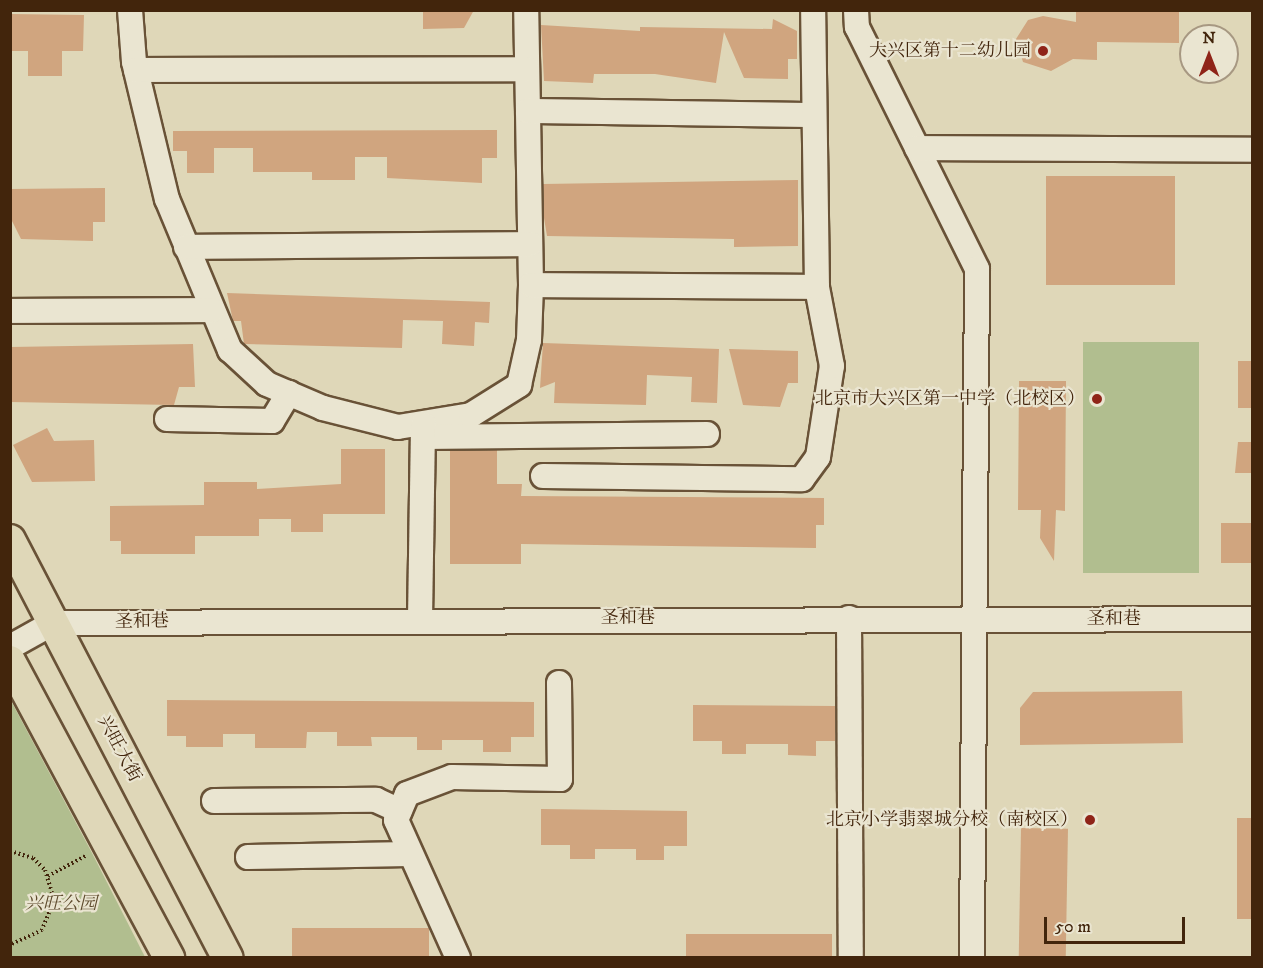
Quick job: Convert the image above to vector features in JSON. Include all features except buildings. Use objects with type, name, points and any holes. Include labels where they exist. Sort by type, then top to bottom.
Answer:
[{"type":"main road","name":"兴旺大街","points":[[10,540],[228,957]]},
{"type":"main road","points":[[10,661],[169,957]]},
{"type":"street","points":[[130,10],[136,70],[167,199],[230,350],[267,384],[398,427],[423,431],[707,434]]},
{"type":"street","points":[[423,431],[471,415],[519,385],[529,340],[531,285],[526,10]]},
{"type":"street","points":[[543,476],[802,479],[818,457],[832,366],[817,287],[813,10]]},
{"type":"street","points":[[856,10],[856,27],[977,269],[977,619],[972,957]]},
{"type":"street","points":[[136,70],[527,69]]},
{"type":"street","points":[[528,111],[813,115]]},
{"type":"street","points":[[917,148],[1252,150]]},
{"type":"street","points":[[186,247],[530,244]]},
{"type":"street","points":[[531,285],[817,287]]},
{"type":"street","points":[[10,311],[212,310]]},
{"type":"street","points":[[167,419],[272,421],[289,393]]},
{"type":"street","points":[[420,619],[423,431]]},
{"type":"street","points":[[849,618],[851,957]]},
{"type":"street","name":"圣和巷","points":[[10,647],[53,623],[420,619],[1252,618]]},
{"type":"street","points":[[459,957],[409,854],[396,820],[407,794],[452,777],[560,779],[559,683]]},
{"type":"street","points":[[214,801],[376,800],[400,811]]},
{"type":"street","points":[[248,857],[409,854]]},
{"type":"path","points":[[10,851],[33,858],[48,876],[54,900],[50,916],[29,940],[10,945]]},
{"type":"path","points":[[48,876],[92,852]]},
{"type":"green space","points":[[1083,342],[1199,342],[1199,573],[1083,573]]},
{"type":"green space","name":"兴旺公园","points":[[10,699],[92,853],[145,957],[11,957]]},
{"type":"place","name":"大兴区第十二幼儿园","points":[[1043,51]]},
{"type":"place","name":"北京市大兴区第一中学（北校区）","points":[[1097,399]]},
{"type":"place","name":"北京小学翡翠城分校（南校区）","points":[[1090,820]]}]
